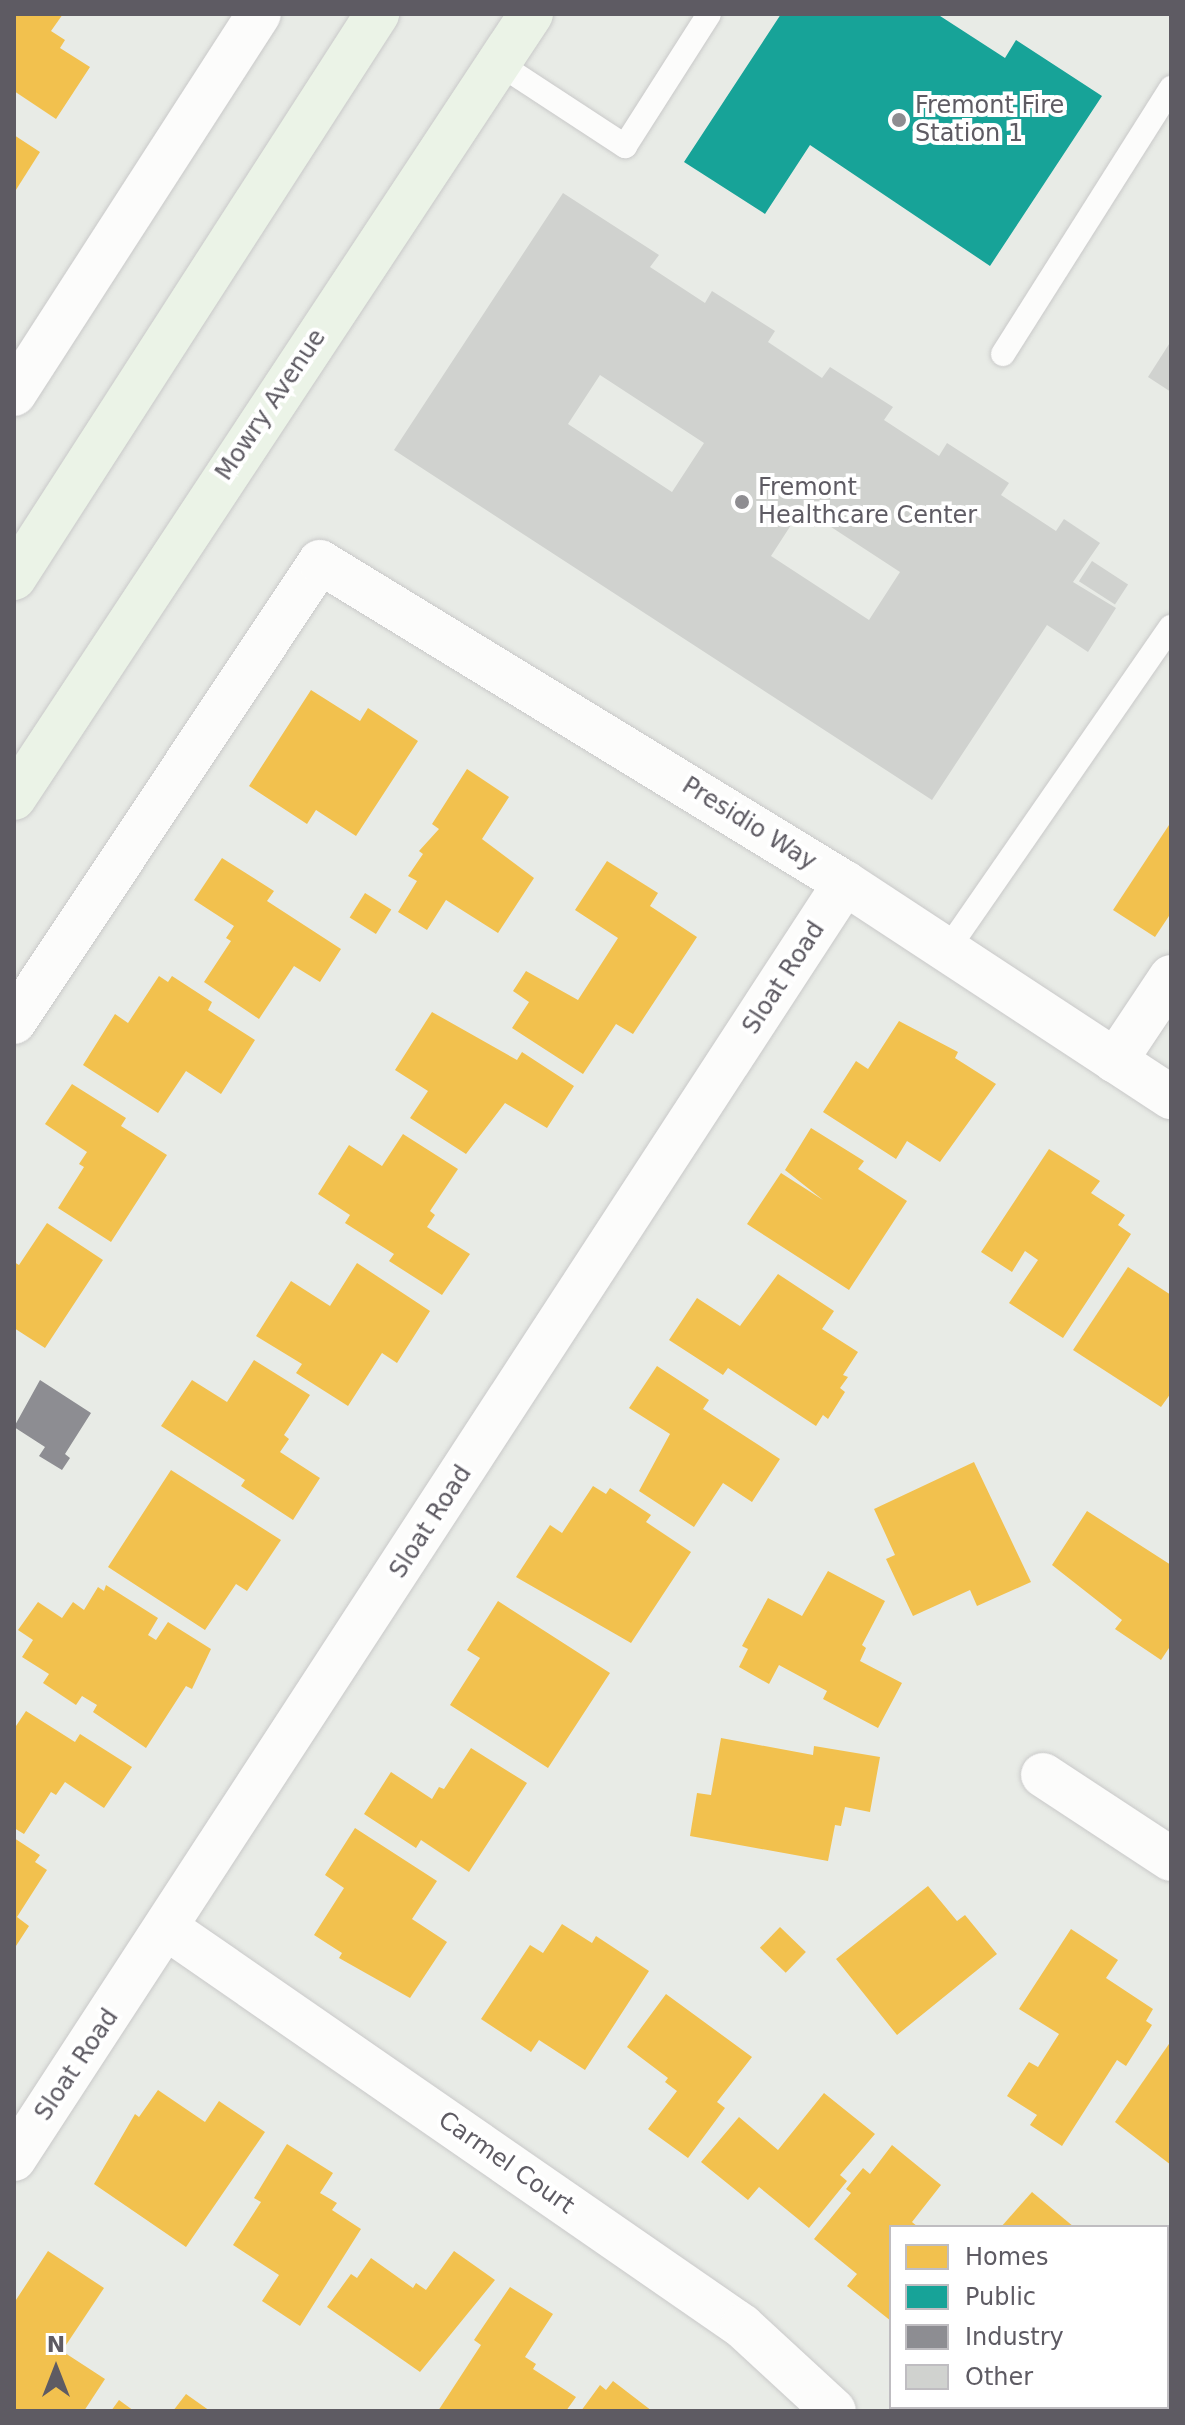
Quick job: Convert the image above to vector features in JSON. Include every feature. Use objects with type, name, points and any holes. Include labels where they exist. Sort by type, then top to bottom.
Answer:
[{"type":"main road","points":[[14,578],[377,14]]},
{"type":"main road","name":"Mowry Avenue","points":[[14,798],[531,14]]},
{"type":"street","points":[[14,394],[259,14]]},
{"type":"street","name":"Presidio Way","points":[[14,1022],[320,562],[845,883],[1171,1097]]},
{"type":"street","name":"Sloat Road","points":[[14,2159],[168,1929],[845,883]]},
{"type":"street","points":[[1115,1061],[1171,977]]},
{"type":"street","points":[[1043,1775],[1171,1859]]},
{"type":"street","name":"Carmel Court","points":[[168,1929],[742,2326],[834,2411]]},
{"type":"lane","points":[[498,63],[625,146],[709,14]]},
{"type":"lane","points":[[1003,354],[1171,88]]},
{"type":"lane","points":[[947,950],[1171,627]]},
{"type":"building: Homes","points":[[14,14],[63,14],[51,31],[65,40],[60,48],[90,67],[56,119],[14,91]]},
{"type":"building: Homes","points":[[14,135],[40,152],[14,193]]},
{"type":"building: Homes","points":[[311,690],[360,721],[368,708],[418,741],[356,836],[316,810],[307,824],[249,786]]},
{"type":"building: Homes","points":[[467,769],[509,797],[482,839],[534,878],[498,933],[446,900],[427,930],[398,912],[417,881],[408,876],[423,854],[419,851],[439,829],[432,824]]},
{"type":"building: Homes","points":[[1171,822],[1171,913],[1155,937],[1113,910]]},
{"type":"building: Homes","points":[[222,858],[274,891],[267,901],[341,949],[320,982],[294,966],[259,1019],[204,982],[231,941],[226,938],[234,926],[194,900]]},
{"type":"building: Homes","points":[[607,861],[658,893],[650,906],[697,937],[633,1034],[616,1024],[583,1074],[512,1028],[529,1002],[513,991],[526,971],[578,1000],[618,938],[575,910]]},
{"type":"building: Homes","points":[[365,893],[391,909],[376,934],[350,918]]},
{"type":"building: Homes","points":[[159,976],[168,982],[172,976],[212,1002],[208,1010],[255,1040],[221,1094],[186,1071],[158,1113],[83,1065],[115,1014],[128,1023]]},
{"type":"building: Homes","points":[[432,1012],[517,1060],[522,1052],[574,1086],[547,1128],[505,1103],[466,1154],[410,1118],[428,1091],[395,1070]]},
{"type":"building: Homes","points":[[899,1021],[958,1052],[955,1058],[996,1084],[940,1162],[907,1141],[896,1159],[823,1112],[856,1061],[868,1069]]},
{"type":"building: Homes","points":[[72,1084],[126,1118],[121,1126],[167,1155],[111,1242],[58,1208],[84,1167],[79,1164],[87,1152],[45,1124]]},
{"type":"building: Homes","points":[[811,1128],[864,1161],[858,1169],[907,1201],[849,1290],[747,1224],[781,1173],[823,1200],[785,1170]]},
{"type":"building: Homes","points":[[403,1134],[458,1169],[430,1211],[435,1215],[427,1227],[470,1254],[442,1295],[389,1261],[394,1254],[345,1223],[350,1215],[318,1194],[349,1145],[382,1166]]},
{"type":"building: Homes","points":[[1049,1149],[1100,1181],[1091,1193],[1125,1215],[1118,1225],[1131,1234],[1063,1338],[1009,1303],[1038,1260],[1025,1251],[1012,1272],[981,1252]]},
{"type":"building: Homes","points":[[47,1223],[103,1260],[45,1348],[14,1328],[14,1262],[19,1265]]},
{"type":"building: Homes","points":[[357,1263],[430,1311],[397,1363],[382,1353],[348,1406],[296,1373],[302,1364],[256,1336],[291,1281],[330,1306]]},
{"type":"building: Homes","points":[[1128,1267],[1171,1295],[1171,1393],[1161,1407],[1073,1350]]},
{"type":"building: Homes","points":[[778,1274],[834,1311],[822,1329],[858,1352],[843,1375],[848,1377],[840,1388],[845,1392],[828,1419],[823,1415],[816,1426],[728,1368],[723,1375],[669,1340],[697,1298],[740,1326]]},
{"type":"building: Homes","points":[[254,1360],[310,1395],[284,1435],[289,1439],[280,1452],[320,1478],[293,1520],[241,1486],[245,1480],[161,1426],[192,1380],[227,1402]]},
{"type":"building: Homes","points":[[657,1366],[709,1400],[703,1409],[780,1459],[752,1502],[723,1483],[694,1527],[639,1491],[670,1434],[629,1408]]},
{"type":"building: Homes","points":[[974,1462],[1031,1582],[977,1606],[970,1590],[913,1616],[886,1559],[895,1555],[874,1509]]},
{"type":"building: Homes","points":[[171,1470],[281,1540],[247,1591],[236,1584],[205,1630],[108,1567]]},
{"type":"building: Homes","points":[[593,1486],[606,1494],[610,1488],[651,1515],[646,1522],[691,1552],[631,1643],[516,1577],[550,1525],[562,1533]]},
{"type":"building: Homes","points":[[1087,1511],[1171,1565],[1171,1645],[1161,1660],[1115,1629],[1122,1620],[1052,1565]]},
{"type":"building: Homes","points":[[828,1571],[885,1601],[862,1645],[866,1648],[860,1661],[902,1683],[878,1728],[823,1699],[827,1691],[779,1665],[769,1684],[739,1667],[748,1649],[742,1646],[768,1598],[802,1616]]},
{"type":"building: Homes","points":[[106,1585],[158,1618],[148,1635],[156,1640],[168,1622],[211,1649],[192,1689],[186,1686],[146,1748],[93,1712],[97,1705],[82,1696],[76,1705],[43,1683],[49,1674],[22,1657],[33,1640],[18,1630],[38,1602],[62,1618],[73,1602],[84,1610],[98,1587],[104,1591]]},
{"type":"building: Homes","points":[[498,1601],[610,1673],[548,1768],[450,1705],[480,1658],[467,1650]]},
{"type":"building: Homes","points":[[26,1711],[75,1742],[80,1734],[132,1767],[104,1808],[65,1782],[56,1795],[51,1792],[24,1834],[14,1828],[14,1729]]},
{"type":"building: Homes","points":[[721,1738],[813,1755],[814,1746],[880,1757],[870,1812],[845,1807],[841,1826],[835,1825],[828,1861],[690,1836],[697,1793],[711,1795]]},
{"type":"building: Homes","points":[[471,1748],[527,1783],[469,1872],[421,1840],[416,1848],[364,1814],[391,1772],[432,1799],[439,1787],[444,1789]]},
{"type":"building: Homes","points":[[355,1828],[437,1881],[412,1919],[447,1942],[410,1998],[339,1958],[342,1953],[314,1935],[344,1888],[325,1875]]},
{"type":"building: Homes","points":[[14,1838],[40,1855],[35,1862],[47,1870],[17,1917],[29,1926],[14,1949]]},
{"type":"building: Homes","points":[[928,1886],[957,1921],[965,1915],[997,1954],[897,2035],[836,1959]]},
{"type":"building: Homes","points":[[562,1924],[592,1943],[596,1936],[649,1971],[585,2070],[539,2040],[531,2052],[481,2019],[530,1945],[543,1953]]},
{"type":"building: Homes","points":[[780,1927],[806,1952],[786,1973],[760,1948]]},
{"type":"building: Homes","points":[[1071,1929],[1118,1960],[1106,1978],[1153,2009],[1146,2021],[1152,2025],[1126,2066],[1117,2060],[1062,2146],[1030,2125],[1037,2115],[1007,2096],[1029,2062],[1038,2067],[1059,2034],[1019,2009]]},
{"type":"building: Homes","points":[[666,1994],[752,2057],[717,2102],[725,2108],[688,2158],[648,2129],[677,2091],[665,2082],[668,2078],[627,2047]]},
{"type":"building: Homes","points":[[1171,2041],[1171,2165],[1115,2122]]},
{"type":"building: Homes","points":[[158,2090],[205,2122],[219,2101],[265,2132],[186,2247],[94,2184],[135,2114],[139,2117]]},
{"type":"building: Homes","points":[[824,2093],[875,2134],[840,2175],[847,2181],[809,2228],[759,2187],[748,2200],[701,2162],[739,2117],[778,2150]]},
{"type":"building: Homes","points":[[287,2144],[333,2173],[320,2193],[337,2203],[332,2210],[361,2229],[300,2326],[262,2301],[279,2275],[233,2245],[261,2202],[254,2198]]},
{"type":"building: Homes","points":[[892,2145],[941,2185],[912,2222],[916,2225],[889,2225],[889,2319],[847,2286],[857,2274],[814,2239],[851,2193],[846,2189],[863,2168],[870,2174]]},
{"type":"building: Homes","points":[[1032,2192],[1072,2225],[1003,2225]]},
{"type":"building: Homes","points":[[48,2251],[104,2288],[62,2351],[105,2379],[84,2411],[14,2411],[14,2303]]},
{"type":"building: Homes","points":[[454,2251],[495,2280],[420,2372],[327,2307],[351,2274],[357,2278],[371,2258],[413,2288],[416,2283],[426,2290]]},
{"type":"building: Homes","points":[[510,2287],[553,2314],[525,2357],[536,2364],[533,2369],[576,2397],[566,2411],[438,2411],[481,2345],[474,2340]]},
{"type":"building: Homes","points":[[1171,2323],[1171,2411],[1090,2411],[1169,2409]]},
{"type":"building: Homes","points":[[613,2381],[652,2411],[581,2411],[600,2385],[606,2390]]},
{"type":"building: Homes","points":[[186,2394],[210,2411],[173,2411]]},
{"type":"building: Homes","points":[[119,2400],[134,2411],[111,2411]]},
{"type":"building: Public","name":"Fremont Fire Station 1","points":[[781,14],[937,14],[1005,58],[1016,40],[1102,96],[990,266],[810,145],[765,214],[684,162]]},
{"type":"building: Industry","points":[[40,1380],[91,1413],[65,1454],[70,1458],[62,1470],[39,1456],[45,1447],[14,1427]]},
{"type":"building: Other","name":"Fremont Healthcare Center","points":[[563,193],[659,255],[650,267],[705,303],[712,291],[775,331],[768,342],[822,378],[830,367],[893,407],[884,420],[939,456],[947,443],[1009,483],[1001,495],[1056,531],[1064,519],[1100,543],[1073,582],[1116,608],[1088,652],[1047,625],[932,800],[394,450]],"holes":[[[600,375],[704,443],[672,492],[568,424]],[[802,508],[900,572],[869,620],[771,556]]]},
{"type":"building: Other","points":[[1171,341],[1171,392],[1148,377]]},
{"type":"building: Other","points":[[1092,561],[1128,584],[1115,605],[1079,581]]},
{"type":"place","name":"Fremont Fire Station 1","points":[[899,120]]},
{"type":"place","name":"Fremont Healthcare Center","points":[[742,502]]}]
